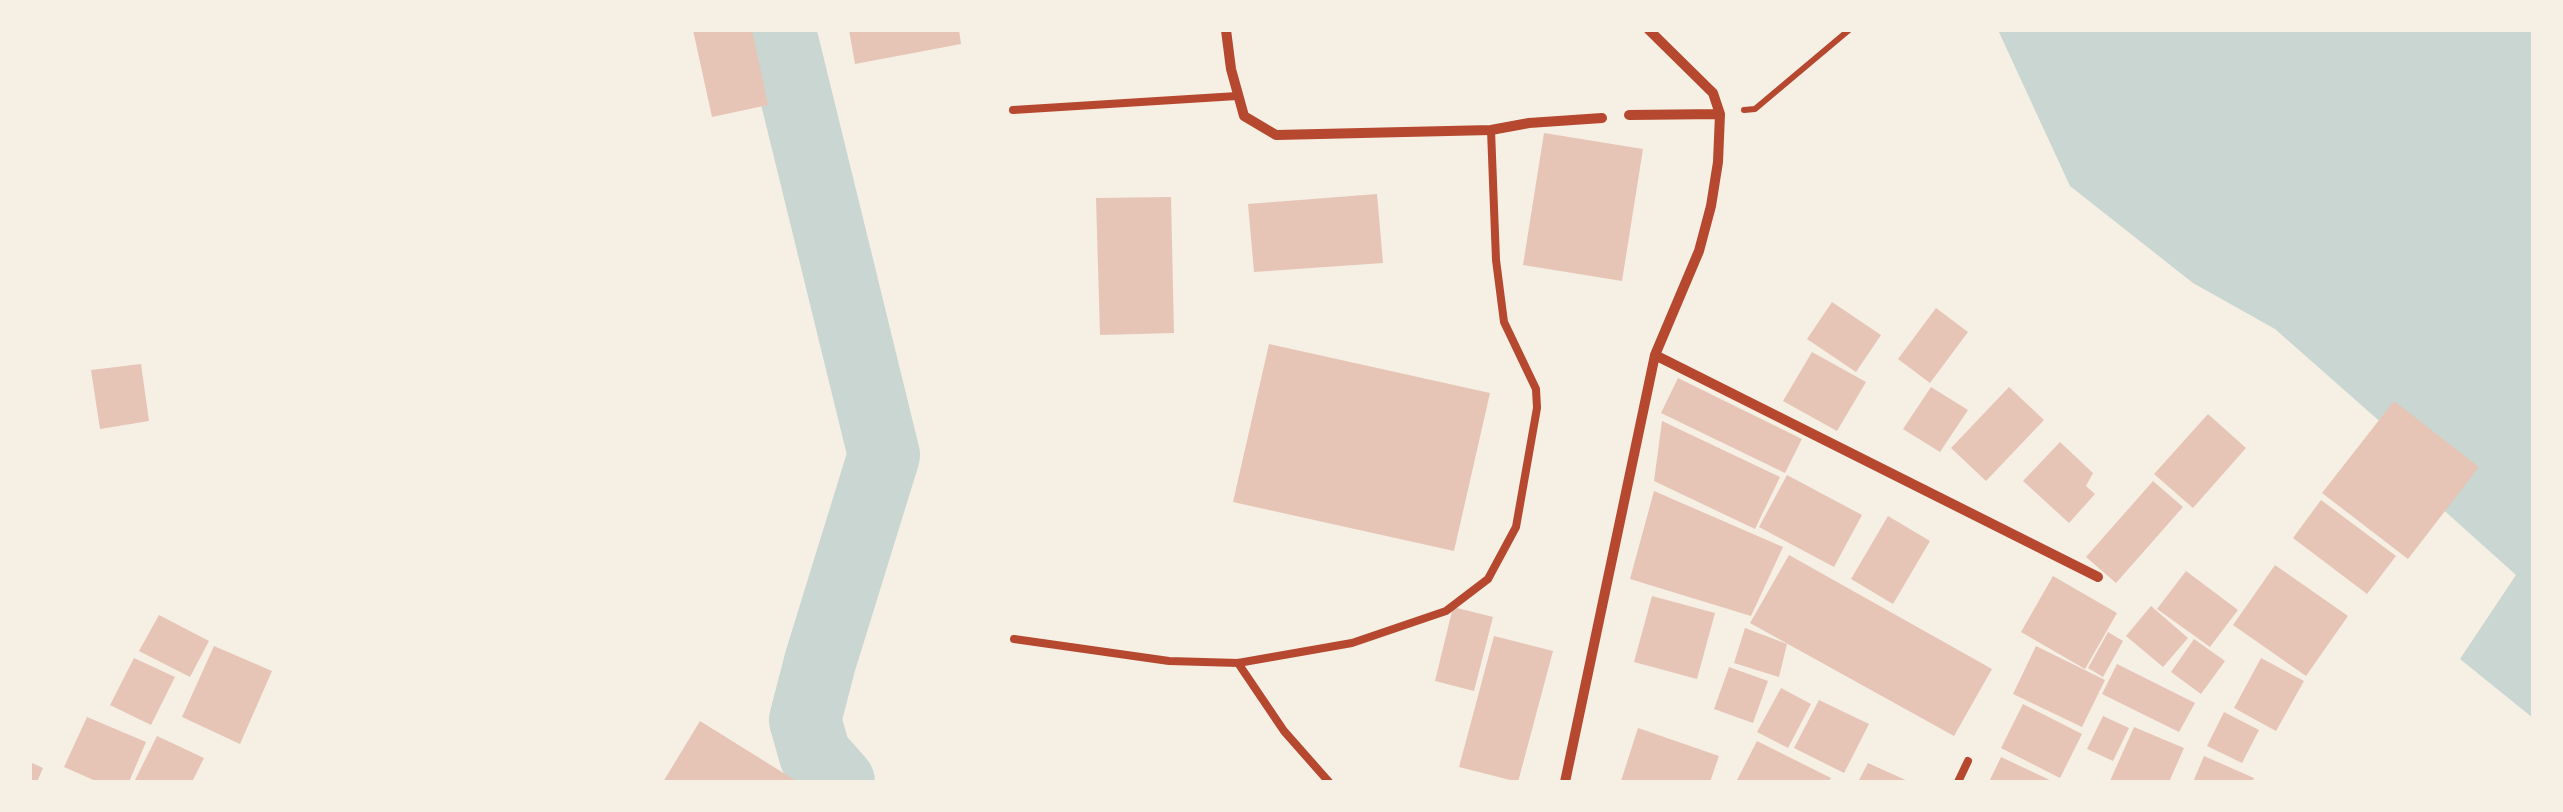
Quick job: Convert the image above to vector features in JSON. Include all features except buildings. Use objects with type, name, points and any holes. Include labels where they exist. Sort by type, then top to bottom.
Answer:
[{"type":"street","points":[[1226,30],[1244,116],[1276,135],[1491,130],[1602,118]]},
{"type":"street","points":[[1570,780],[1655,355],[1698,251],[1718,162],[1720,114],[1713,93],[1649,30]]},
{"type":"street","points":[[1629,115],[1720,114]]},
{"type":"street","points":[[1655,355],[2098,577]]},
{"type":"lane","points":[[1013,110],[1237,96]]},
{"type":"lane","points":[[1014,639],[1169,660],[1238,663],[1352,643],[1446,611],[1488,579],[1516,527],[1537,408],[1536,390],[1504,322],[1496,260],[1491,130]]},
{"type":"lane","points":[[1238,663],[1284,731],[1329,782]]},
{"type":"lane","points":[[1958,782],[1968,761]]},
{"type":"path","points":[[1756,109],[1849,30]]},
{"type":"shaded area","points":[[1998,30],[2533,30],[2533,718],[2460,659],[2516,575],[2409,479],[2385,426],[2275,329],[2193,283],[2070,186]]},
{"type":"waterway","points":[[772,30],[783,43],[884,455],[805,720],[815,755],[839,782]]}]
